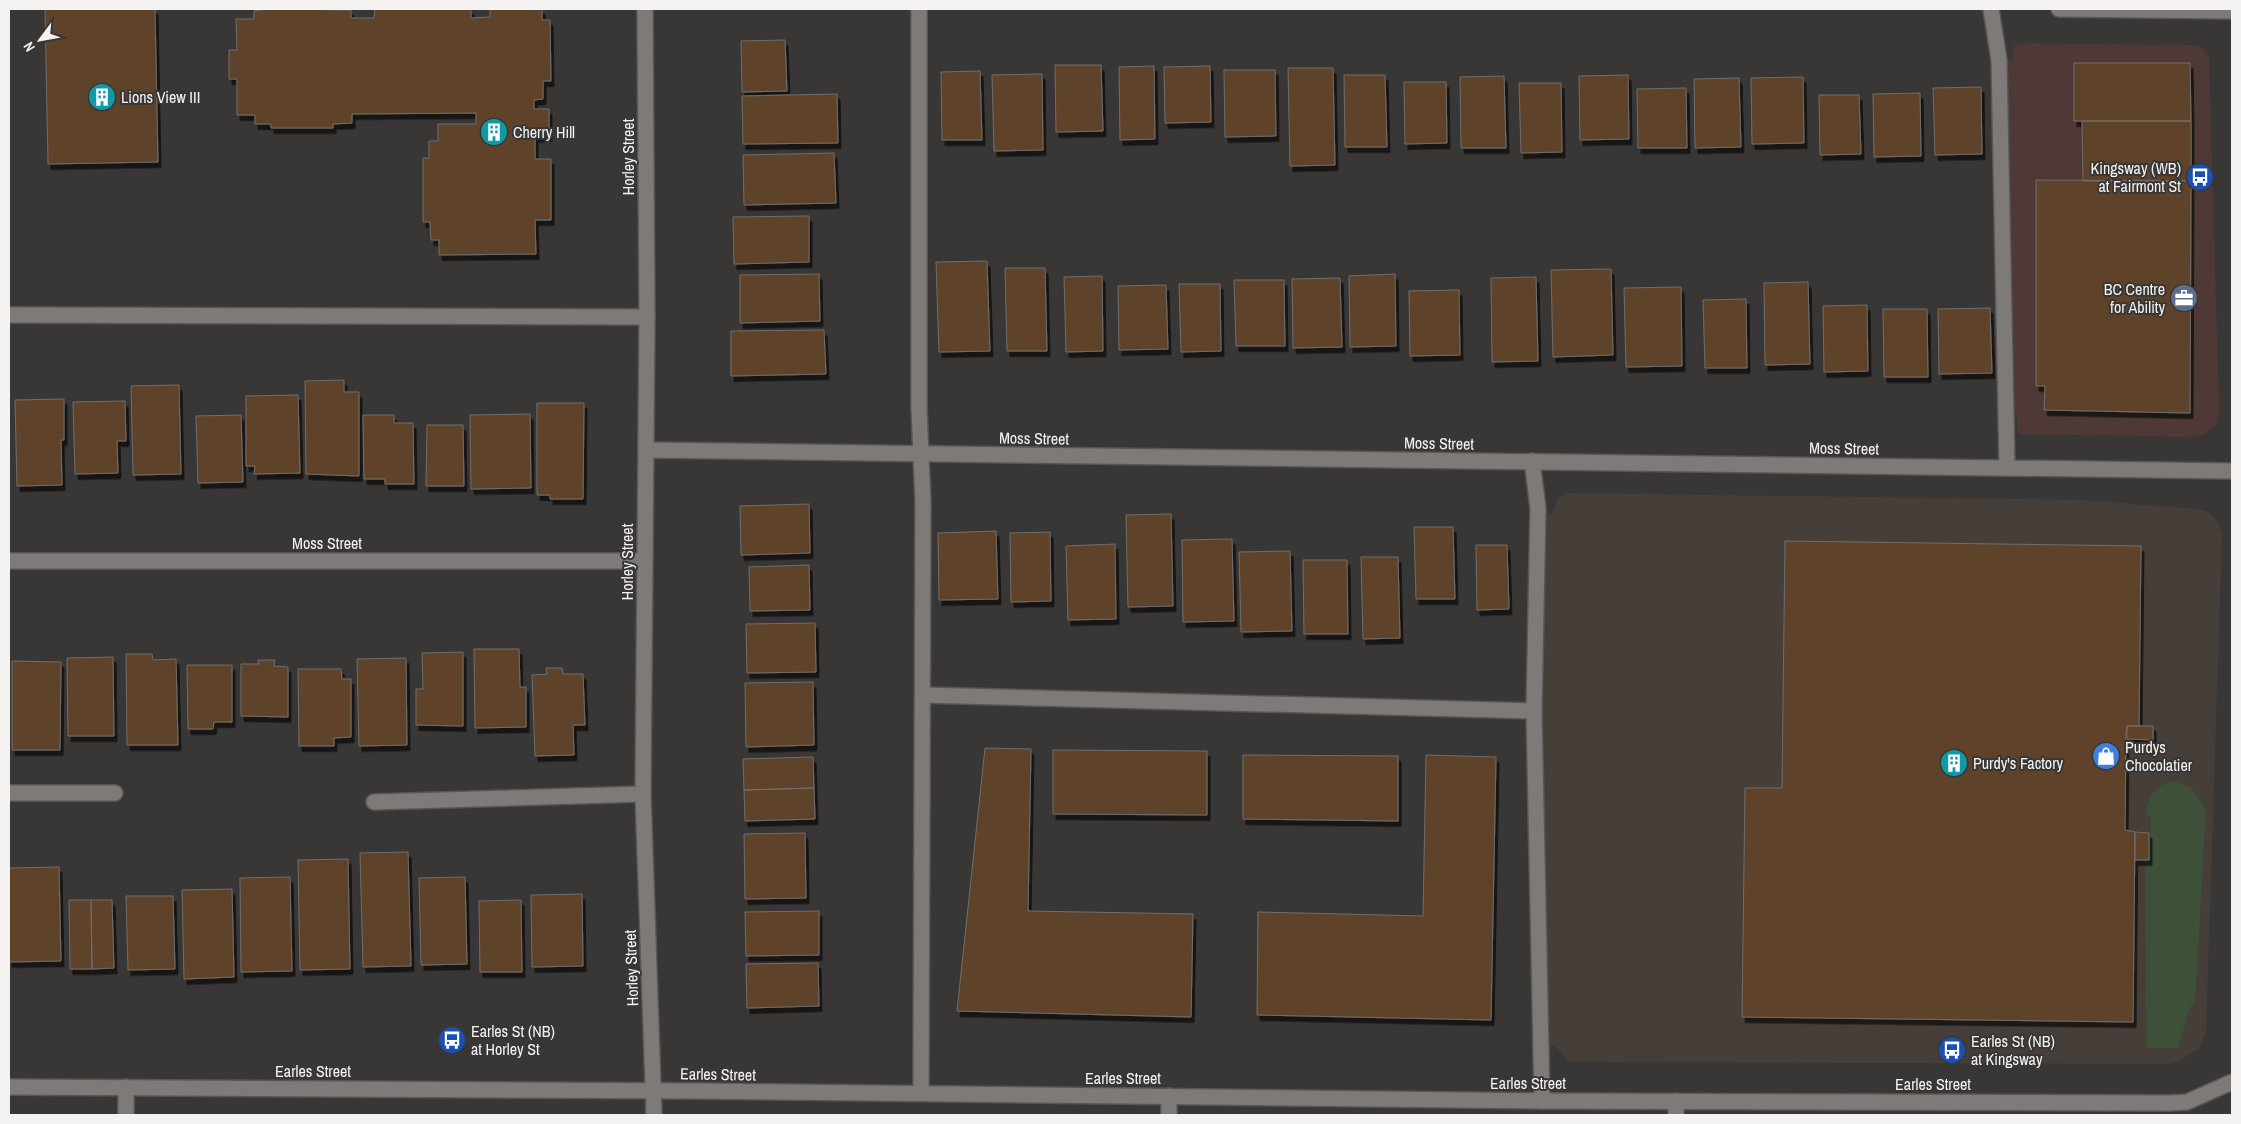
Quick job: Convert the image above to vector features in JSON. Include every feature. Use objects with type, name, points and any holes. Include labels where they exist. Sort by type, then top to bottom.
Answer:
[{"type":"street","name":"Horley Street","points":[[645,9],[647,317],[643,794],[654,1115]]},
{"type":"street","points":[[919,9],[919,409],[923,695],[921,1094]]},
{"type":"street","points":[[1991,9],[1999,60],[2006,467]]},
{"type":"street","points":[[2060,9],[2232,11]]},
{"type":"street","points":[[9,314],[647,317]]},
{"type":"street","name":"Moss Street","points":[[646,450],[2232,471]]},
{"type":"street","points":[[1532,462],[1538,508],[1534,712],[1542,1101]]},
{"type":"street","name":"Moss Street","points":[[9,561],[645,561]]},
{"type":"street","points":[[923,695],[1534,712]]},
{"type":"street","points":[[9,793],[115,793]]},
{"type":"street","points":[[374,802],[643,794]]},
{"type":"street","name":"Earles Street","points":[[9,1087],[1169,1096],[1542,1101],[1676,1108],[2169,1103],[2187,1102],[2232,1082]]},
{"type":"street","points":[[126,1087],[126,1115]]},
{"type":"street","points":[[1169,1096],[1169,1115]]},
{"type":"shaded area","points":[[2020,43],[2192,45],[2201,47],[2209,57],[2219,411],[2216,425],[2205,434],[2194,437],[2018,434],[2016,412],[2004,412],[1999,60],[2012,61],[2015,45]]},
{"type":"shaded area","points":[[1568,493],[2083,500],[2197,509],[2208,512],[2216,519],[2222,534],[2206,1032],[2199,1048],[2181,1060],[2169,1064],[1570,1062],[1555,1046],[1540,1047],[1537,516],[1552,514],[1559,497]]},
{"type":"green space","points":[[2175,781],[2190,787],[2206,809],[2195,1004],[2190,1007],[2178,1048],[2148,1048],[2146,1046],[2145,860],[2149,860],[2151,817],[2146,816],[2148,803],[2153,793],[2162,785]]},
{"type":"building","name":"Lions View III","points":[[45,9],[155,9],[158,162],[48,164]]},
{"type":"building","name":"Cherry Hill","points":[[270,9],[351,10],[351,18],[374,18],[375,9],[471,9],[471,18],[490,17],[490,9],[542,9],[542,20],[550,20],[551,81],[543,81],[543,99],[534,100],[534,109],[549,109],[549,136],[535,137],[535,159],[551,159],[551,220],[535,220],[536,254],[439,255],[439,240],[431,240],[430,222],[423,222],[423,158],[429,158],[429,141],[438,141],[438,124],[476,124],[476,113],[352,114],[352,123],[333,124],[333,128],[271,128],[271,124],[255,124],[255,115],[237,115],[237,79],[229,79],[229,50],[237,50],[236,19],[254,19],[254,11]]},
{"type":"building","points":[[785,40],[787,91],[742,92],[741,41]]},
{"type":"building","points":[[2074,63],[2190,63],[2191,121],[2074,121]]},
{"type":"building","points":[[1055,65],[1101,65],[1103,131],[1056,132]]},
{"type":"building","points":[[1154,66],[1155,139],[1120,140],[1119,67]]},
{"type":"building","points":[[1210,66],[1211,122],[1165,123],[1164,67]]},
{"type":"building","points":[[1288,68],[1333,68],[1335,165],[1290,166]]},
{"type":"building","points":[[1224,70],[1275,70],[1276,136],[1225,137]]},
{"type":"building","points":[[980,71],[982,140],[942,140],[941,72]]},
{"type":"building","points":[[1042,74],[1043,150],[994,151],[992,75]]},
{"type":"building","points":[[1344,75],[1385,75],[1387,147],[1345,147]]},
{"type":"building","points":[[1628,75],[1629,139],[1580,140],[1579,76]]},
{"type":"building","points":[[1504,76],[1506,148],[1461,148],[1460,77]]},
{"type":"building","points":[[1803,77],[1804,143],[1752,144],[1751,78]]},
{"type":"building","points":[[1739,78],[1741,147],[1695,148],[1694,79]]},
{"type":"building","points":[[1404,82],[1446,82],[1447,143],[1405,144]]},
{"type":"building","points":[[1519,83],[1561,83],[1562,152],[1521,153]]},
{"type":"building","points":[[1981,87],[1982,154],[1935,155],[1933,88]]},
{"type":"building","points":[[1686,88],[1687,148],[1638,148],[1637,89]]},
{"type":"building","points":[[1920,93],[1921,156],[1874,157],[1873,94]]},
{"type":"building","points":[[837,94],[838,143],[743,144],[742,96]]},
{"type":"building","points":[[1819,95],[1859,95],[1861,154],[1820,155]]},
{"type":"building","points":[[2082,121],[2191,121],[2191,181],[2083,181]]},
{"type":"building","points":[[834,153],[836,203],[744,205],[743,155]]},
{"type":"building","points":[[2036,180],[2191,181],[2190,413],[2044,410],[2045,386],[2036,386]]},
{"type":"building","points":[[809,216],[809,262],[734,264],[733,217]]},
{"type":"building","points":[[987,261],[990,351],[939,352],[936,262]]},
{"type":"building","points":[[1005,268],[1045,268],[1047,351],[1007,351]]},
{"type":"building","points":[[1611,269],[1613,355],[1553,357],[1551,270]]},
{"type":"building","points":[[819,274],[820,321],[740,323],[740,275]]},
{"type":"building","points":[[1395,274],[1396,346],[1350,347],[1349,276]]},
{"type":"building","points":[[1102,276],[1103,351],[1066,352],[1064,277]]},
{"type":"building","points":[[1536,277],[1538,361],[1492,362],[1491,278]]},
{"type":"building","points":[[1340,278],[1342,347],[1293,348],[1292,279]]},
{"type":"building","points":[[1234,280],[1284,280],[1285,346],[1236,346]]},
{"type":"building","points":[[1808,282],[1810,364],[1765,365],[1764,283]]},
{"type":"building","points":[[1179,284],[1220,284],[1221,351],[1181,352]]},
{"type":"building","points":[[1166,285],[1168,349],[1119,350],[1118,286]]},
{"type":"building","points":[[1681,287],[1682,366],[1626,367],[1624,288]]},
{"type":"building","points":[[1459,290],[1460,355],[1410,356],[1409,291]]},
{"type":"building","points":[[1746,299],[1747,368],[1705,368],[1703,300]]},
{"type":"building","points":[[1867,305],[1868,371],[1824,372],[1823,306]]},
{"type":"building","points":[[1990,308],[1992,373],[1939,374],[1938,309]]},
{"type":"building","points":[[1883,309],[1927,309],[1928,377],[1884,377]]},
{"type":"building","points":[[824,330],[826,374],[731,376],[731,331]]},
{"type":"building","points":[[344,380],[344,392],[359,392],[359,476],[306,474],[305,381]]},
{"type":"building","points":[[179,385],[181,474],[133,475],[131,386]]},
{"type":"building","points":[[298,395],[300,473],[254,474],[255,466],[246,466],[246,396]]},
{"type":"building","points":[[64,399],[64,440],[61,440],[62,485],[17,486],[15,400]]},
{"type":"building","points":[[125,401],[126,441],[117,441],[118,473],[75,474],[73,402]]},
{"type":"building","points":[[537,403],[584,403],[583,499],[550,499],[550,495],[537,495]]},
{"type":"building","points":[[530,414],[531,488],[471,489],[470,415]]},
{"type":"building","points":[[241,415],[243,482],[198,483],[196,416]]},
{"type":"building","points":[[363,415],[394,415],[394,423],[413,423],[414,484],[385,484],[385,479],[364,479]]},
{"type":"building","points":[[427,425],[463,425],[464,486],[426,486]]},
{"type":"building","points":[[809,504],[810,553],[741,555],[740,506]]},
{"type":"building","points":[[1171,514],[1173,606],[1128,607],[1126,515]]},
{"type":"building","points":[[1414,527],[1453,527],[1455,599],[1416,599]]},
{"type":"building","points":[[996,531],[998,599],[939,600],[938,533]]},
{"type":"building","points":[[1050,532],[1051,601],[1011,602],[1010,533]]},
{"type":"building","points":[[1232,539],[1234,621],[1183,622],[1182,540]]},
{"type":"building","name":"Purdy's Factory","points":[[1785,541],[2141,546],[2139,726],[2127,726],[2126,734],[2125,830],[2135,832],[2133,1022],[1742,1017],[1745,788],[1782,788]]},
{"type":"building","points":[[1115,544],[1116,619],[1068,620],[1066,546]]},
{"type":"building","points":[[1476,545],[1507,545],[1509,609],[1477,610]]},
{"type":"building","points":[[1290,551],[1292,631],[1241,632],[1239,552]]},
{"type":"building","points":[[1361,557],[1398,557],[1400,638],[1363,639]]},
{"type":"building","points":[[1303,560],[1347,560],[1348,634],[1304,634]]},
{"type":"building","points":[[809,565],[810,610],[750,611],[749,567]]},
{"type":"building","points":[[815,623],[816,672],[747,673],[746,624]]},
{"type":"building","points":[[474,649],[519,649],[520,687],[526,687],[526,727],[475,728]]},
{"type":"building","points":[[463,652],[463,726],[416,725],[416,689],[423,689],[422,653]]},
{"type":"building","points":[[126,654],[152,654],[153,660],[176,659],[178,745],[127,745]]},
{"type":"building","points":[[113,657],[114,736],[68,736],[67,658]]},
{"type":"building","points":[[406,658],[407,745],[359,746],[357,659]]},
{"type":"building","points":[[258,660],[275,660],[274,666],[288,667],[288,717],[241,716],[241,664],[259,664]]},
{"type":"building","points":[[12,661],[61,662],[60,750],[12,750]]},
{"type":"building","points":[[187,665],[232,665],[232,722],[214,722],[213,729],[188,729]]},
{"type":"building","points":[[546,668],[562,668],[563,674],[583,674],[585,725],[573,725],[574,755],[535,756],[532,675],[547,674]]},
{"type":"building","points":[[298,669],[341,669],[342,679],[351,679],[351,737],[334,738],[334,746],[299,746]]},
{"type":"building","points":[[813,682],[814,745],[746,747],[745,683]]},
{"type":"building","points":[[2127,726],[2153,726],[2153,740],[2127,739]]},
{"type":"building","points":[[985,748],[1031,749],[1028,911],[1193,914],[1191,1017],[957,1011]]},
{"type":"building","points":[[1053,750],[1207,751],[1207,815],[1053,814]]},
{"type":"building","points":[[1243,755],[1398,756],[1398,821],[1243,819]]},
{"type":"building","points":[[1426,755],[1496,757],[1491,1020],[1257,1015],[1258,912],[1423,916]]},
{"type":"building","points":[[813,757],[814,788],[744,790],[743,759]]},
{"type":"building","points":[[814,788],[815,819],[745,821],[744,790]]},
{"type":"building","points":[[2135,832],[2149,833],[2149,860],[2135,860]]},
{"type":"building","points":[[805,833],[806,898],[745,899],[744,834]]},
{"type":"building","points":[[408,852],[411,966],[363,967],[360,853]]},
{"type":"building","points":[[348,859],[350,969],[300,970],[298,860]]},
{"type":"building","points":[[59,867],[61,961],[9,962],[9,868]]},
{"type":"building","points":[[290,877],[292,971],[241,972],[240,878]]},
{"type":"building","points":[[465,877],[467,964],[421,965],[419,878]]},
{"type":"building","points":[[232,889],[234,977],[184,979],[182,890]]},
{"type":"building","points":[[582,894],[583,966],[532,967],[531,895]]},
{"type":"building","points":[[126,896],[173,896],[175,969],[128,970]]},
{"type":"building","points":[[69,900],[91,900],[92,969],[70,969]]},
{"type":"building","points":[[91,900],[112,900],[114,968],[92,969]]},
{"type":"building","points":[[521,900],[522,972],[480,972],[479,901]]},
{"type":"building","points":[[819,911],[819,955],[746,956],[745,912]]},
{"type":"building","points":[[818,963],[819,1006],[747,1008],[746,964]]},
{"type":"place","name":"Lions View III","points":[[102,97]]},
{"type":"place","name":"Cherry Hill","points":[[494,132]]},
{"type":"place","name":"Kingsway (WB) at Fairmont St","points":[[2200,177]]},
{"type":"place","name":"BC Centre for Ability","points":[[2184,298]]},
{"type":"place","name":"Purdys Chocolatier","points":[[2106,756]]},
{"type":"place","name":"Purdy's Factory","points":[[1954,763]]},
{"type":"place","name":"Earles St (NB) at Horley St","points":[[452,1040]]},
{"type":"place","name":"Earles St (NB) at Kingsway","points":[[1952,1050]]}]
